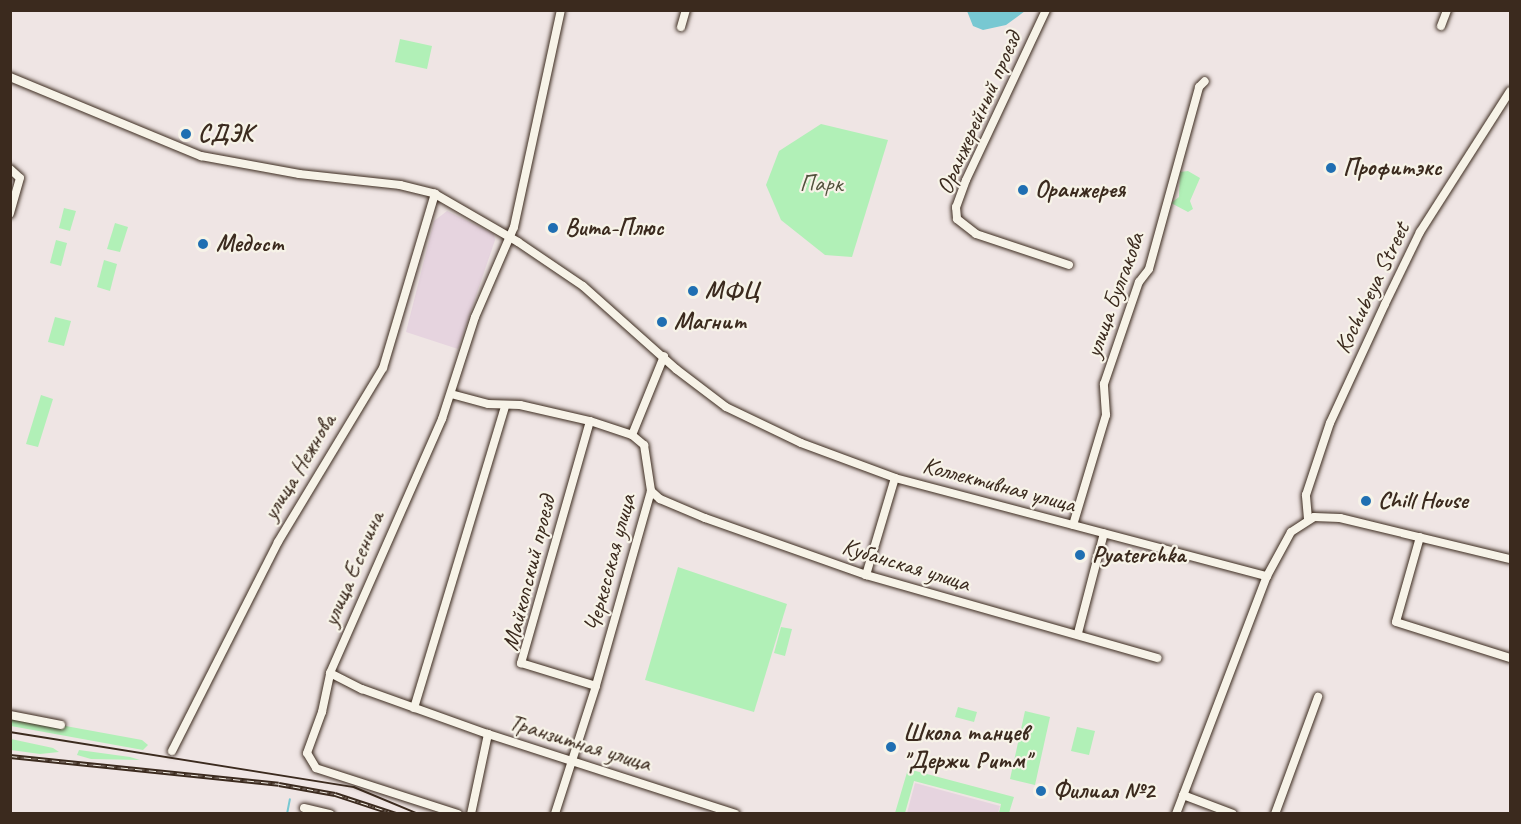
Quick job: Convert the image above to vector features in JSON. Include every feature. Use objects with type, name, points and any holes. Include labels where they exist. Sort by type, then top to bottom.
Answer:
[{"type":"street","points":[[561,10],[510,237],[475,317],[451,394],[505,407],[520,405],[590,421],[632,435],[664,356]]},
{"type":"street","points":[[681,27],[686,10]]},
{"type":"street","name":"Оранжерейный проезд","points":[[1046,10],[966,180],[956,207],[957,219],[976,234],[1069,265]]},
{"type":"street","points":[[1441,26],[1447,10]]},
{"type":"street","name":"Коллективная улица","points":[[10,77],[201,156],[299,174],[400,185],[435,194],[510,237],[583,286],[711,396],[743,416],[801,443],[895,478],[1267,576]]},
{"type":"street","name":"улица Булгакова","points":[[1073,525],[1106,415],[1104,384],[1139,282],[1149,269],[1198,87],[1205,81]]},
{"type":"street","name":"Kochubeya Street","points":[[1308,519],[1306,495],[1330,423],[1385,303],[1420,231],[1510,91]]},
{"type":"street","points":[[10,170],[20,174],[10,214]]},
{"type":"street","name":"улица Нежнова","points":[[172,751],[278,542],[383,368],[435,194]]},
{"type":"street","name":"улица Есенина","points":[[451,394],[330,673],[322,712],[307,753],[310,763],[323,771],[458,813]]},
{"type":"street","points":[[414,708],[505,407]]},
{"type":"street","name":"Майкопский проезд","points":[[590,421],[521,663],[596,686]]},
{"type":"street","name":"Черкесская улица","points":[[555,813],[596,686],[651,491],[644,445],[632,435]]},
{"type":"street","points":[[866,575],[895,478]]},
{"type":"street","name":"Кубанская улица","points":[[651,491],[660,499],[705,518],[866,575],[1078,633],[1158,658]]},
{"type":"street","points":[[1176,813],[1267,576],[1291,532],[1308,519],[1340,518],[1510,559]]},
{"type":"street","points":[[1078,633],[1104,533]]},
{"type":"street","points":[[1420,537],[1396,622],[1510,658]]},
{"type":"street","name":"Транзитная улица","points":[[330,673],[414,708],[488,734],[735,813]]},
{"type":"street","points":[[1275,813],[1318,697]]},
{"type":"street","points":[[10,715],[61,725]]},
{"type":"street","points":[[471,813],[488,734]]},
{"type":"street","points":[[1183,795],[1233,813]]},
{"type":"street","points":[[303,807],[330,813]]},
{"type":"shaded area","points":[[447,211],[494,234],[495,240],[458,349],[406,332],[434,221]]},
{"type":"shaded area","points":[[915,783],[1000,806],[998,813],[907,813]]},
{"type":"green space","points":[[400,39],[432,46],[427,69],[395,62]]},
{"type":"green space","name":"Парк","points":[[821,124],[888,140],[852,257],[825,255],[781,220],[766,185],[779,151]]},
{"type":"green space","points":[[1188,171],[1200,178],[1190,201],[1193,209],[1188,212],[1171,203],[1179,197],[1180,172]]},
{"type":"green space","points":[[64,208],[76,211],[70,231],[59,228]]},
{"type":"green space","points":[[115,223],[128,227],[120,252],[107,249]]},
{"type":"green space","points":[[56,240],[67,243],[61,266],[50,263]]},
{"type":"green space","points":[[104,260],[117,264],[110,291],[97,287]]},
{"type":"green space","points":[[55,317],[71,321],[64,346],[48,342]]},
{"type":"green space","points":[[41,395],[53,399],[38,447],[26,444]]},
{"type":"green space","points":[[678,567],[787,604],[754,712],[645,680]]},
{"type":"green space","points":[[781,627],[792,629],[785,656],[774,653]]},
{"type":"green space","points":[[958,707],[977,712],[974,722],[955,717]]},
{"type":"green space","points":[[1025,711],[1050,717],[1035,785],[1010,779]]},
{"type":"green space","points":[[11,716],[142,740],[148,745],[143,750],[11,726]]},
{"type":"green space","points":[[1077,727],[1095,731],[1089,755],[1071,751]]},
{"type":"green space","points":[[11,739],[53,748],[59,752],[40,754],[11,750]]},
{"type":"green space","points":[[79,750],[140,760],[91,759],[77,755]]},
{"type":"green space","points":[[908,769],[1014,797],[1009,813],[999,813],[1001,804],[914,781],[905,813],[895,813]]},
{"type":"water","points":[[967,10],[1025,11],[1006,25],[983,30],[973,26]]},
{"type":"waterway","points":[[287,814],[290,799]]},
{"type":"tram line","points":[[10,732],[354,787],[419,814]]},
{"type":"railway","points":[[10,756],[279,784],[335,794],[396,814]]},
{"type":"place","name":"СДЭК","points":[[186,134]]},
{"type":"place","name":"Профитэкс","points":[[1331,168]]},
{"type":"place","name":"Оранжерея","points":[[1023,190]]},
{"type":"place","name":"Вита-Плюс","points":[[553,228]]},
{"type":"place","name":"Медост","points":[[203,244]]},
{"type":"place","name":"МФЦ","points":[[693,291]]},
{"type":"place","name":"Магнит","points":[[662,322]]},
{"type":"place","name":"Chill House","points":[[1366,501]]},
{"type":"place","name":"Pyaterchka","points":[[1080,555]]},
{"type":"place","name":"Школа танцев \"Держи Ритм\"","points":[[891,747]]},
{"type":"place","name":"Филиал №2","points":[[1041,791]]}]
